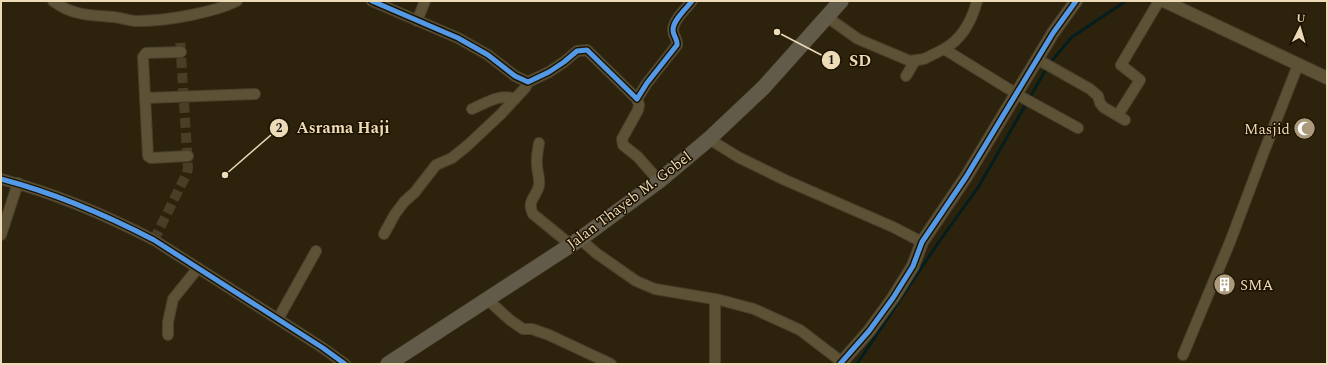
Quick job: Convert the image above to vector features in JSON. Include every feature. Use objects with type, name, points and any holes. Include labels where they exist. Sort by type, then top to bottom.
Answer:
[{"type":"main road","name":"Jalan Thayeb M. Gobel","points":[[388,364],[576,242],[659,181],[763,88],[839,2]]},
{"type":"street","points":[[53,1],[63,9],[73,12],[92,16],[137,21],[170,18],[207,11],[237,1]]},
{"type":"street","points":[[417,21],[425,1]]},
{"type":"street","points":[[637,100],[647,83],[677,45],[678,42],[673,33],[673,29],[678,19],[692,1]]},
{"type":"street","points":[[827,17],[858,39],[905,60],[915,61],[924,59],[944,49],[957,39],[971,20],[976,1]]},
{"type":"street","points":[[538,143],[536,164],[539,185],[530,206],[533,214],[596,253],[641,284],[748,307],[800,330],[841,363],[869,332],[893,298],[912,266],[922,242],[966,177],[1025,99],[1045,64],[1053,33],[1076,1]]},
{"type":"street","points":[[1045,64],[1096,93],[1101,105],[1121,117],[1140,80],[1121,65],[1159,1]]},
{"type":"street","points":[[1164,1],[1327,78]]},
{"type":"street","points":[[377,2],[458,38],[488,55],[515,76],[528,82]]},
{"type":"street","points":[[944,49],[1025,99],[1078,128]]},
{"type":"street","points":[[384,234],[400,208],[415,192],[436,165],[452,158],[468,145],[515,99],[528,82],[549,72],[577,51],[587,50],[637,100],[639,105],[638,110],[622,139],[622,142],[623,145],[638,157],[659,181]]},
{"type":"street","points":[[181,52],[145,54],[143,62],[148,156],[151,158],[188,156]]},
{"type":"street","points":[[906,76],[915,61]]},
{"type":"street","points":[[1183,355],[1230,242],[1298,65]]},
{"type":"street","points":[[145,98],[255,94]]},
{"type":"street","points":[[472,109],[504,96],[515,99]]},
{"type":"street","points":[[708,138],[738,157],[785,180],[893,227],[922,242]]},
{"type":"street","points":[[1,179],[18,183],[62,198],[129,227],[154,240],[323,348],[345,364]]},
{"type":"street","points":[[1,235],[18,183]]},
{"type":"street","points":[[278,319],[316,251]]},
{"type":"street","points":[[168,335],[168,322],[173,299],[198,268]]},
{"type":"street","points":[[715,299],[715,364]]},
{"type":"street","points":[[488,300],[510,320],[523,328],[532,329],[549,335],[611,364]]},
{"type":"waterway","points":[[857,364],[936,246],[979,186],[1049,64],[1072,37],[1126,1]]},
{"type":"tunnel","points":[[154,240],[187,173],[188,168],[180,39]]},
{"type":"cycle path","points":[[372,1],[458,38],[488,55],[515,76],[528,82],[549,72],[577,51],[587,50],[637,99],[647,83],[677,45],[673,32],[675,22],[692,1]]},
{"type":"cycle path","points":[[840,364],[869,331],[893,298],[913,266],[922,242],[966,177],[1053,33],[1076,1]]},
{"type":"cycle path","points":[[1,179],[41,191],[79,205],[154,240],[323,348],[345,364]]},
{"type":"place","name":"SD","points":[[777,32]]},
{"type":"place","name":"Masjid","points":[[1305,129]]},
{"type":"place","name":"Asrama Haji","points":[[225,175]]},
{"type":"place","name":"SMA","points":[[1224,285]]}]
